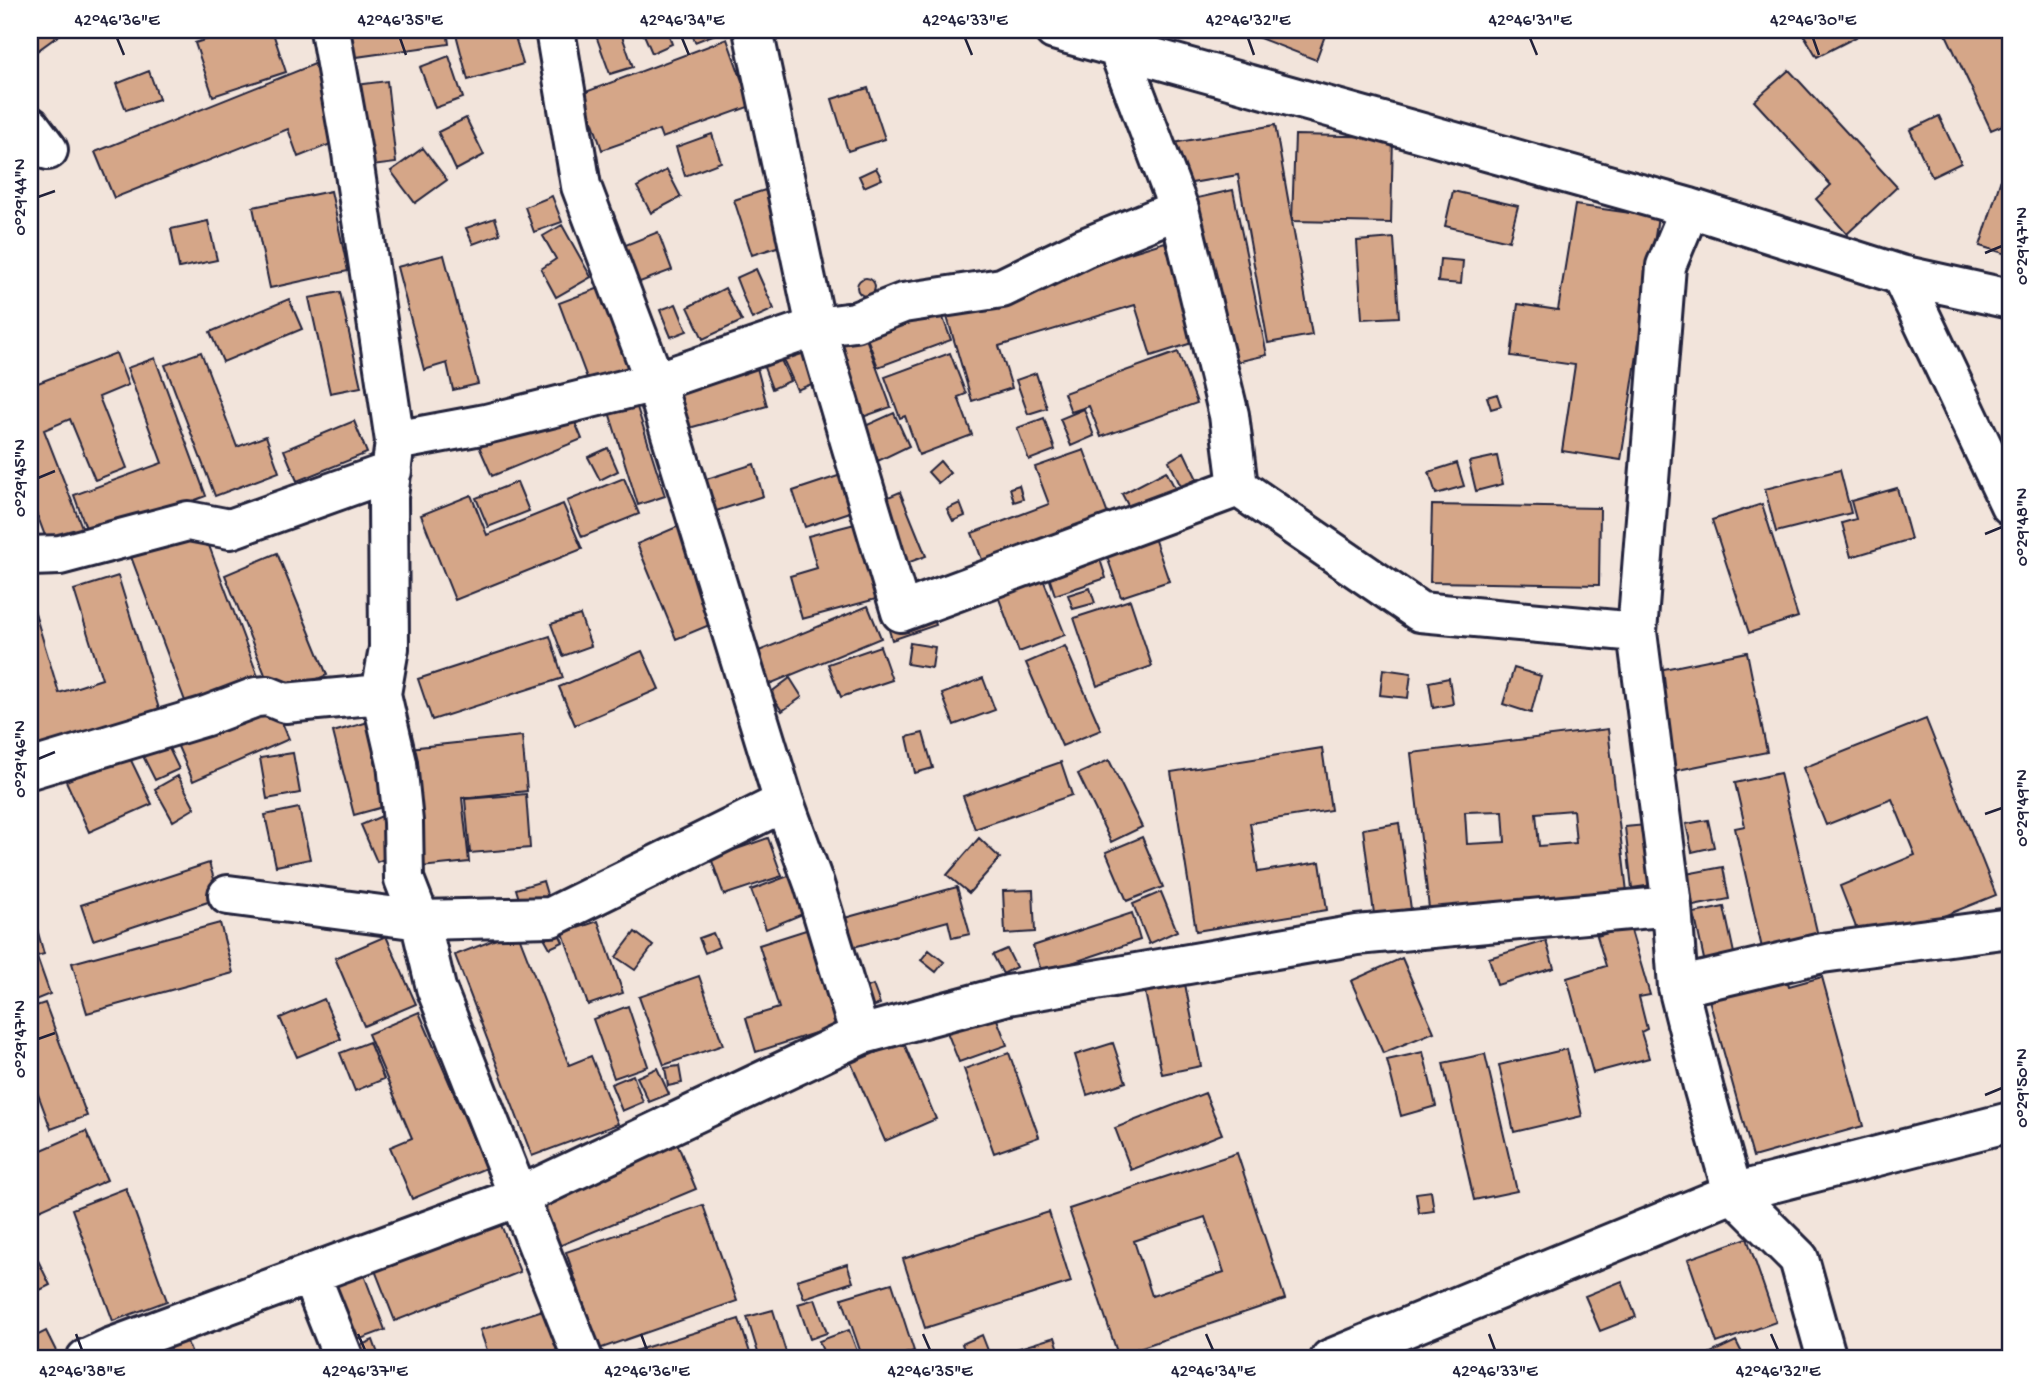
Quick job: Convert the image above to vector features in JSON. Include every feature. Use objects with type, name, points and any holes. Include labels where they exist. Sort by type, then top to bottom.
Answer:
[{"type":"street","points":[[330,30],[352,153],[393,456],[388,497],[389,648],[381,694],[397,764],[403,822],[404,878],[420,920],[436,988],[583,1359]]},
{"type":"street","points":[[555,30],[581,186],[655,382],[860,1035]]},
{"type":"street","points":[[753,30],[816,327],[901,612],[1238,487]]},
{"type":"street","points":[[1054,30],[1118,38],[1690,208],[1901,275],[2010,299]]},
{"type":"street","points":[[1118,38],[1179,209],[1229,415],[1238,487],[1420,612],[1637,632]]},
{"type":"street","points":[[1690,208],[1667,266],[1637,632],[1672,906],[1678,987],[1733,1193],[1799,1259],[1826,1359]]},
{"type":"street","points":[[30,556],[60,555],[188,521],[230,529],[393,456],[486,424],[655,382],[816,327],[855,323],[902,303],[1002,288],[1084,248],[1179,209]]},
{"type":"street","points":[[1901,275],[2010,505]]},
{"type":"street","points":[[30,769],[206,716],[256,697],[268,696],[285,703],[381,694]]},
{"type":"street","points":[[228,895],[420,920],[551,917],[785,802]]},
{"type":"street","points":[[86,1359],[518,1197],[860,1035],[1008,995],[1357,935],[1672,906]]},
{"type":"street","points":[[1678,987],[1822,953],[2010,928]]},
{"type":"street","points":[[1330,1359],[1733,1193],[2010,1122]]},
{"type":"street","points":[[310,1274],[344,1359]]},
{"type":"building","points":[[30,30],[66,30],[30,56]]},
{"type":"building","points":[[236,30],[272,30],[286,72],[213,96],[195,43]]},
{"type":"building","points":[[338,30],[447,30],[449,44],[342,59]]},
{"type":"building","points":[[455,30],[513,30],[523,64],[468,80]]},
{"type":"building","points":[[594,30],[620,30],[633,67],[610,74]]},
{"type":"building","points":[[642,30],[667,30],[672,44],[652,53]]},
{"type":"building","points":[[691,30],[723,30],[723,31],[695,42]]},
{"type":"building","points":[[1239,30],[1327,30],[1316,60]]},
{"type":"building","points":[[1801,30],[1852,30],[1856,37],[1817,57]]},
{"type":"building","points":[[1944,30],[2010,30],[2010,122],[1991,130]]},
{"type":"building","points":[[727,39],[751,106],[662,138],[659,130],[602,150],[583,93]]},
{"type":"building","points":[[449,56],[463,98],[435,108],[420,67]]},
{"type":"building","points":[[317,63],[346,138],[298,157],[288,129],[114,198],[95,152]]},
{"type":"building","points":[[1789,70],[1897,187],[1847,234],[1816,199],[1831,185],[1754,101]]},
{"type":"building","points":[[149,71],[159,99],[126,110],[116,84]]},
{"type":"building","points":[[387,81],[396,163],[357,168],[347,86]]},
{"type":"building","points":[[868,88],[885,139],[848,151],[832,99]]},
{"type":"building","points":[[1939,116],[1961,163],[1932,177],[1910,130]]},
{"type":"building","points":[[466,118],[484,155],[456,170],[438,132]]},
{"type":"building","points":[[1275,125],[1312,335],[1268,343],[1238,175],[1180,185],[1173,143]]},
{"type":"building","points":[[712,134],[721,162],[685,176],[676,147]]},
{"type":"building","points":[[1295,135],[1393,137],[1391,223],[1292,221]]},
{"type":"building","points":[[423,148],[447,180],[415,203],[391,171]]},
{"type":"building","points":[[2010,150],[2010,255],[1980,246]]},
{"type":"building","points":[[876,168],[882,179],[864,187],[859,176]]},
{"type":"building","points":[[667,170],[681,197],[651,213],[637,187]]},
{"type":"building","points":[[765,190],[783,245],[752,255],[734,200]]},
{"type":"building","points":[[1233,190],[1267,355],[1219,366],[1184,201]]},
{"type":"building","points":[[331,191],[348,271],[270,288],[253,207]]},
{"type":"building","points":[[1453,191],[1518,206],[1509,241],[1445,226]]},
{"type":"building","points":[[552,196],[562,222],[534,232],[525,207]]},
{"type":"building","points":[[1575,205],[1658,217],[1621,460],[1562,451],[1575,365],[1511,356],[1518,304],[1558,310]]},
{"type":"building","points":[[495,218],[500,234],[473,244],[466,228]]},
{"type":"building","points":[[208,221],[217,260],[179,268],[171,229]]},
{"type":"building","points":[[562,225],[591,277],[556,297],[541,269],[556,259],[543,236]]},
{"type":"building","points":[[658,232],[672,270],[632,285],[618,248]]},
{"type":"building","points":[[1394,238],[1399,317],[1362,319],[1357,241]]},
{"type":"building","points":[[1165,242],[1195,342],[1151,356],[1135,305],[999,346],[1012,388],[972,401],[945,310]]},
{"type":"building","points":[[444,255],[478,384],[453,390],[447,363],[424,370],[397,267]]},
{"type":"building","points":[[1440,259],[1463,261],[1461,284],[1438,282]]},
{"type":"building","points":[[756,269],[774,309],[752,319],[736,278]]},
{"type":"building","points":[[866,278],[872,281],[875,287],[872,293],[866,296],[860,293],[857,287],[860,281]]},
{"type":"building","points":[[602,287],[636,379],[593,394],[559,303]]},
{"type":"building","points":[[725,288],[742,321],[703,339],[688,307]]},
{"type":"building","points":[[340,292],[361,387],[330,393],[309,298]]},
{"type":"building","points":[[289,299],[302,329],[223,362],[210,332]]},
{"type":"building","points":[[937,301],[951,340],[878,367],[863,327]]},
{"type":"building","points":[[676,304],[687,331],[671,337],[660,310]]},
{"type":"building","points":[[864,333],[891,407],[857,419],[830,346]]},
{"type":"building","points":[[811,348],[824,379],[797,390],[783,359]]},
{"type":"building","points":[[201,352],[237,447],[266,436],[279,472],[215,496],[165,365]]},
{"type":"building","points":[[1178,352],[1197,403],[1101,437],[1089,406],[1071,412],[1064,393]]},
{"type":"building","points":[[116,353],[128,385],[99,397],[127,468],[95,480],[70,419],[44,430],[85,535],[50,549],[30,496],[30,386]]},
{"type":"building","points":[[950,353],[966,394],[958,397],[972,435],[919,455],[905,416],[900,418],[885,377]]},
{"type":"building","points":[[779,355],[790,381],[772,389],[762,362]]},
{"type":"building","points":[[155,358],[206,496],[90,539],[74,495],[162,463],[127,368]]},
{"type":"building","points":[[755,360],[767,406],[675,432],[661,387]]},
{"type":"building","points":[[1036,373],[1047,408],[1028,414],[1016,380]]},
{"type":"building","points":[[1497,394],[1501,406],[1491,409],[1487,397]]},
{"type":"building","points":[[635,401],[665,496],[638,505],[608,409]]},
{"type":"building","points":[[568,405],[582,439],[492,476],[478,444]]},
{"type":"building","points":[[1084,409],[1094,436],[1071,446],[1060,419]]},
{"type":"building","points":[[894,413],[909,446],[878,461],[863,427]]},
{"type":"building","points":[[1044,418],[1055,450],[1029,460],[1017,428]]},
{"type":"building","points":[[354,421],[367,453],[297,481],[284,450]]},
{"type":"building","points":[[608,448],[618,471],[600,480],[588,457]]},
{"type":"building","points":[[1084,450],[1114,531],[989,578],[972,533],[1049,504],[1035,467]]},
{"type":"building","points":[[1184,452],[1197,479],[1181,487],[1169,461]]},
{"type":"building","points":[[1497,456],[1503,484],[1476,491],[1469,462]]},
{"type":"building","points":[[940,461],[950,473],[938,483],[928,472]]},
{"type":"building","points":[[1457,463],[1464,486],[1436,494],[1429,472]]},
{"type":"building","points":[[754,464],[763,496],[707,514],[697,482]]},
{"type":"building","points":[[1840,470],[1851,513],[1776,532],[1765,489]]},
{"type":"building","points":[[1166,471],[1178,494],[1134,517],[1122,494]]},
{"type":"building","points":[[844,474],[856,510],[805,527],[793,491]]},
{"type":"building","points":[[624,478],[639,514],[582,537],[567,501]]},
{"type":"building","points":[[517,482],[529,511],[488,527],[476,498]]},
{"type":"building","points":[[1019,485],[1023,499],[1014,502],[1010,488]]},
{"type":"building","points":[[1897,488],[1911,539],[1851,557],[1842,523],[1856,519],[1851,501]]},
{"type":"building","points":[[900,492],[926,556],[899,566],[874,503]]},
{"type":"building","points":[[471,495],[487,535],[563,504],[582,549],[455,600],[421,515]]},
{"type":"building","points":[[960,503],[965,516],[953,521],[947,509]]},
{"type":"building","points":[[1762,504],[1798,617],[1749,633],[1712,520]]},
{"type":"building","points":[[1432,505],[1600,508],[1599,585],[1430,582]]},
{"type":"building","points":[[855,524],[876,599],[802,619],[790,576],[817,568],[808,536]]},
{"type":"building","points":[[679,526],[719,621],[676,639],[637,544]]},
{"type":"building","points":[[1150,526],[1169,581],[1121,597],[1102,542]]},
{"type":"building","points":[[202,527],[260,682],[188,709],[130,554]]},
{"type":"building","points":[[1097,550],[1106,578],[1055,595],[1046,568]]},
{"type":"building","points":[[277,553],[327,675],[274,697],[225,575]]},
{"type":"building","points":[[118,576],[160,712],[30,753],[30,597],[59,693],[102,679],[74,590]]},
{"type":"building","points":[[1043,579],[1065,635],[1019,652],[998,596]]},
{"type":"building","points":[[1090,588],[1095,603],[1073,609],[1068,595]]},
{"type":"building","points":[[1130,600],[1152,666],[1097,686],[1074,618]]},
{"type":"building","points":[[929,605],[936,625],[892,640],[886,620]]},
{"type":"building","points":[[868,606],[881,638],[767,685],[754,653]]},
{"type":"building","points":[[580,615],[591,646],[563,656],[551,624]]},
{"type":"building","points":[[550,636],[563,678],[432,720],[418,679]]},
{"type":"building","points":[[910,643],[935,647],[932,668],[907,664]]},
{"type":"building","points":[[880,646],[892,680],[841,697],[828,664]]},
{"type":"building","points":[[1065,646],[1101,730],[1062,746],[1026,663]]},
{"type":"building","points":[[642,651],[659,689],[575,725],[559,687]]},
{"type":"building","points":[[1747,652],[1767,752],[1673,771],[1654,671]]},
{"type":"building","points":[[1514,668],[1541,676],[1531,713],[1503,704]]},
{"type":"building","points":[[1383,669],[1411,673],[1408,698],[1380,695]]},
{"type":"building","points":[[790,678],[802,697],[782,711],[770,693]]},
{"type":"building","points":[[983,678],[995,710],[954,725],[942,694]]},
{"type":"building","points":[[1449,678],[1453,704],[1433,708],[1429,682]]},
{"type":"building","points":[[273,701],[289,739],[193,781],[176,742]]},
{"type":"building","points":[[1926,719],[1996,895],[1864,948],[1840,886],[1915,855],[1892,799],[1826,825],[1803,768]]},
{"type":"building","points":[[372,721],[394,804],[354,815],[333,732]]},
{"type":"building","points":[[1608,729],[1627,892],[1430,917],[1411,753]],"holes":[[[1573,810],[1576,843],[1539,846],[1536,813]],[[1503,811],[1505,842],[1467,844],[1465,812]]]},
{"type":"building","points":[[923,733],[933,768],[915,773],[907,737]]},
{"type":"building","points":[[522,736],[527,791],[462,798],[469,862],[421,867],[409,748]]},
{"type":"building","points":[[164,738],[179,769],[155,780],[140,750]]},
{"type":"building","points":[[1322,748],[1331,810],[1250,823],[1258,872],[1320,862],[1327,910],[1196,931],[1171,772]]},
{"type":"building","points":[[293,753],[300,793],[267,799],[260,758]]},
{"type":"building","points":[[128,754],[152,804],[89,832],[66,781]]},
{"type":"building","points":[[1109,760],[1142,827],[1111,842],[1078,774]]},
{"type":"building","points":[[1061,762],[1072,795],[975,829],[963,796]]},
{"type":"building","points":[[1780,773],[1822,953],[1766,966],[1735,828],[1745,826],[1735,783]]},
{"type":"building","points":[[178,776],[195,808],[173,821],[155,789]]},
{"type":"building","points":[[526,794],[530,848],[470,853],[465,799]]},
{"type":"building","points":[[299,808],[310,859],[276,866],[265,815]]},
{"type":"building","points":[[384,815],[401,852],[377,862],[361,825]]},
{"type":"building","points":[[1708,820],[1714,847],[1692,852],[1686,824]]},
{"type":"building","points":[[1399,823],[1411,909],[1374,914],[1363,829]]},
{"type":"building","points":[[1646,825],[1653,885],[1632,888],[1625,827]]},
{"type":"building","points":[[1142,837],[1163,887],[1127,901],[1106,852]]},
{"type":"building","points":[[768,838],[782,876],[724,895],[711,858]]},
{"type":"building","points":[[979,838],[1000,858],[969,893],[947,875]]},
{"type":"building","points":[[209,863],[220,898],[93,940],[81,905]]},
{"type":"building","points":[[1723,867],[1729,899],[1693,906],[1686,874]]},
{"type":"building","points":[[791,875],[805,913],[766,929],[751,890]]},
{"type":"building","points":[[543,881],[551,908],[524,916],[516,889]]},
{"type":"building","points":[[957,887],[970,934],[952,938],[948,921],[850,948],[841,919]]},
{"type":"building","points":[[1033,890],[1035,932],[1005,934],[1003,891]]},
{"type":"building","points":[[1161,892],[1177,931],[1149,944],[1133,904]]},
{"type":"building","points":[[30,904],[44,954],[30,958]]},
{"type":"building","points":[[1724,907],[1737,967],[1707,973],[1694,913]]},
{"type":"building","points":[[1132,913],[1140,940],[1042,973],[1033,946]]},
{"type":"building","points":[[598,921],[623,993],[588,1005],[563,933]]},
{"type":"building","points":[[220,923],[233,973],[87,1013],[72,963]]},
{"type":"building","points":[[555,925],[563,942],[550,948],[541,932]]},
{"type":"building","points":[[1630,927],[1650,995],[1639,997],[1647,1029],[1641,1032],[1649,1058],[1593,1073],[1567,978],[1606,966],[1597,936]]},
{"type":"building","points":[[809,929],[840,1025],[756,1052],[746,1018],[779,1008],[759,945]]},
{"type":"building","points":[[517,931],[569,1065],[591,1056],[618,1124],[532,1156],[455,955]]},
{"type":"building","points":[[635,932],[653,946],[635,970],[616,957]]},
{"type":"building","points":[[713,933],[719,947],[705,953],[699,938]]},
{"type":"building","points":[[386,936],[416,1004],[364,1026],[335,958]]},
{"type":"building","points":[[1546,941],[1554,968],[1497,985],[1489,958]]},
{"type":"building","points":[[1007,949],[1016,967],[1003,974],[993,955]]},
{"type":"building","points":[[929,950],[944,962],[936,972],[921,960]]},
{"type":"building","points":[[37,957],[50,994],[30,1002],[30,960]]},
{"type":"building","points":[[1402,958],[1434,1032],[1383,1053],[1351,981]]},
{"type":"building","points":[[1783,967],[1789,986],[1822,977],[1863,1126],[1753,1157],[1706,989]]},
{"type":"building","points":[[699,976],[723,1045],[664,1065],[639,997]]},
{"type":"building","points":[[1185,984],[1201,1066],[1162,1074],[1145,992]]},
{"type":"building","points":[[873,985],[880,1004],[863,1011],[855,992]]},
{"type":"building","points":[[324,999],[341,1039],[297,1057],[280,1018]]},
{"type":"building","points":[[45,1003],[87,1116],[51,1129],[30,1073],[30,1008]]},
{"type":"building","points":[[991,1004],[1007,1045],[959,1062],[943,1022]]},
{"type":"building","points":[[628,1006],[648,1066],[614,1078],[593,1019]]},
{"type":"building","points":[[419,1012],[486,1168],[412,1199],[390,1147],[412,1138],[368,1034]]},
{"type":"building","points":[[903,1041],[936,1119],[885,1141],[851,1063]]},
{"type":"building","points":[[369,1042],[384,1079],[355,1091],[340,1053]]},
{"type":"building","points":[[1113,1043],[1126,1082],[1087,1095],[1075,1055]]},
{"type":"building","points":[[1567,1049],[1582,1116],[1514,1132],[1499,1065]]},
{"type":"building","points":[[1423,1052],[1436,1106],[1401,1116],[1387,1060]]},
{"type":"building","points":[[1009,1053],[1039,1137],[994,1153],[964,1069]]},
{"type":"building","points":[[1485,1054],[1517,1191],[1474,1200],[1443,1063]]},
{"type":"building","points":[[679,1066],[682,1083],[668,1086],[665,1068]]},
{"type":"building","points":[[657,1068],[669,1094],[649,1102],[637,1077]]},
{"type":"building","points":[[633,1075],[643,1102],[622,1111],[611,1084]]},
{"type":"building","points":[[1205,1093],[1222,1134],[1131,1170],[1115,1128]]},
{"type":"building","points":[[86,1131],[107,1180],[35,1212],[30,1198],[30,1155]]},
{"type":"building","points":[[675,1138],[696,1189],[559,1246],[537,1195]]},
{"type":"building","points":[[1237,1153],[1285,1299],[1118,1355],[1069,1209]],"holes":[[[1205,1217],[1224,1272],[1152,1296],[1134,1241]]]},
{"type":"building","points":[[126,1188],[167,1301],[113,1321],[72,1209]]},
{"type":"building","points":[[1431,1191],[1434,1211],[1419,1213],[1416,1193]]},
{"type":"building","points":[[703,1205],[737,1301],[599,1349],[566,1252]]},
{"type":"building","points":[[1049,1212],[1071,1282],[925,1328],[903,1259]]},
{"type":"building","points":[[497,1215],[520,1272],[395,1321],[373,1265]]},
{"type":"building","points":[[1747,1238],[1776,1322],[1717,1343],[1688,1259]]},
{"type":"building","points":[[30,1244],[50,1285],[30,1295]]},
{"type":"building","points":[[847,1264],[853,1282],[804,1298],[797,1280]]},
{"type":"building","points":[[364,1275],[385,1330],[347,1344],[327,1289]]},
{"type":"building","points":[[1622,1281],[1636,1317],[1600,1331],[1585,1296]]},
{"type":"building","points":[[892,1283],[914,1351],[888,1359],[863,1359],[842,1298]]},
{"type":"building","points":[[815,1299],[827,1333],[810,1339],[798,1304]]},
{"type":"building","points":[[543,1310],[557,1351],[531,1359],[490,1359],[480,1330]]},
{"type":"building","points":[[773,1310],[788,1359],[760,1359],[747,1317]]},
{"type":"building","points":[[739,1319],[752,1359],[608,1359]]},
{"type":"building","points":[[849,1330],[860,1359],[826,1359],[819,1341]]},
{"type":"building","points":[[46,1331],[60,1359],[30,1359],[30,1339]]},
{"type":"building","points":[[183,1332],[194,1359],[119,1359]]},
{"type":"building","points":[[982,1335],[989,1353],[968,1359],[962,1344]]},
{"type":"building","points":[[1055,1337],[1062,1359],[984,1359]]},
{"type":"building","points":[[373,1340],[380,1359],[359,1359],[354,1348]]},
{"type":"building","points":[[1736,1341],[1745,1359],[1698,1359]]}]
